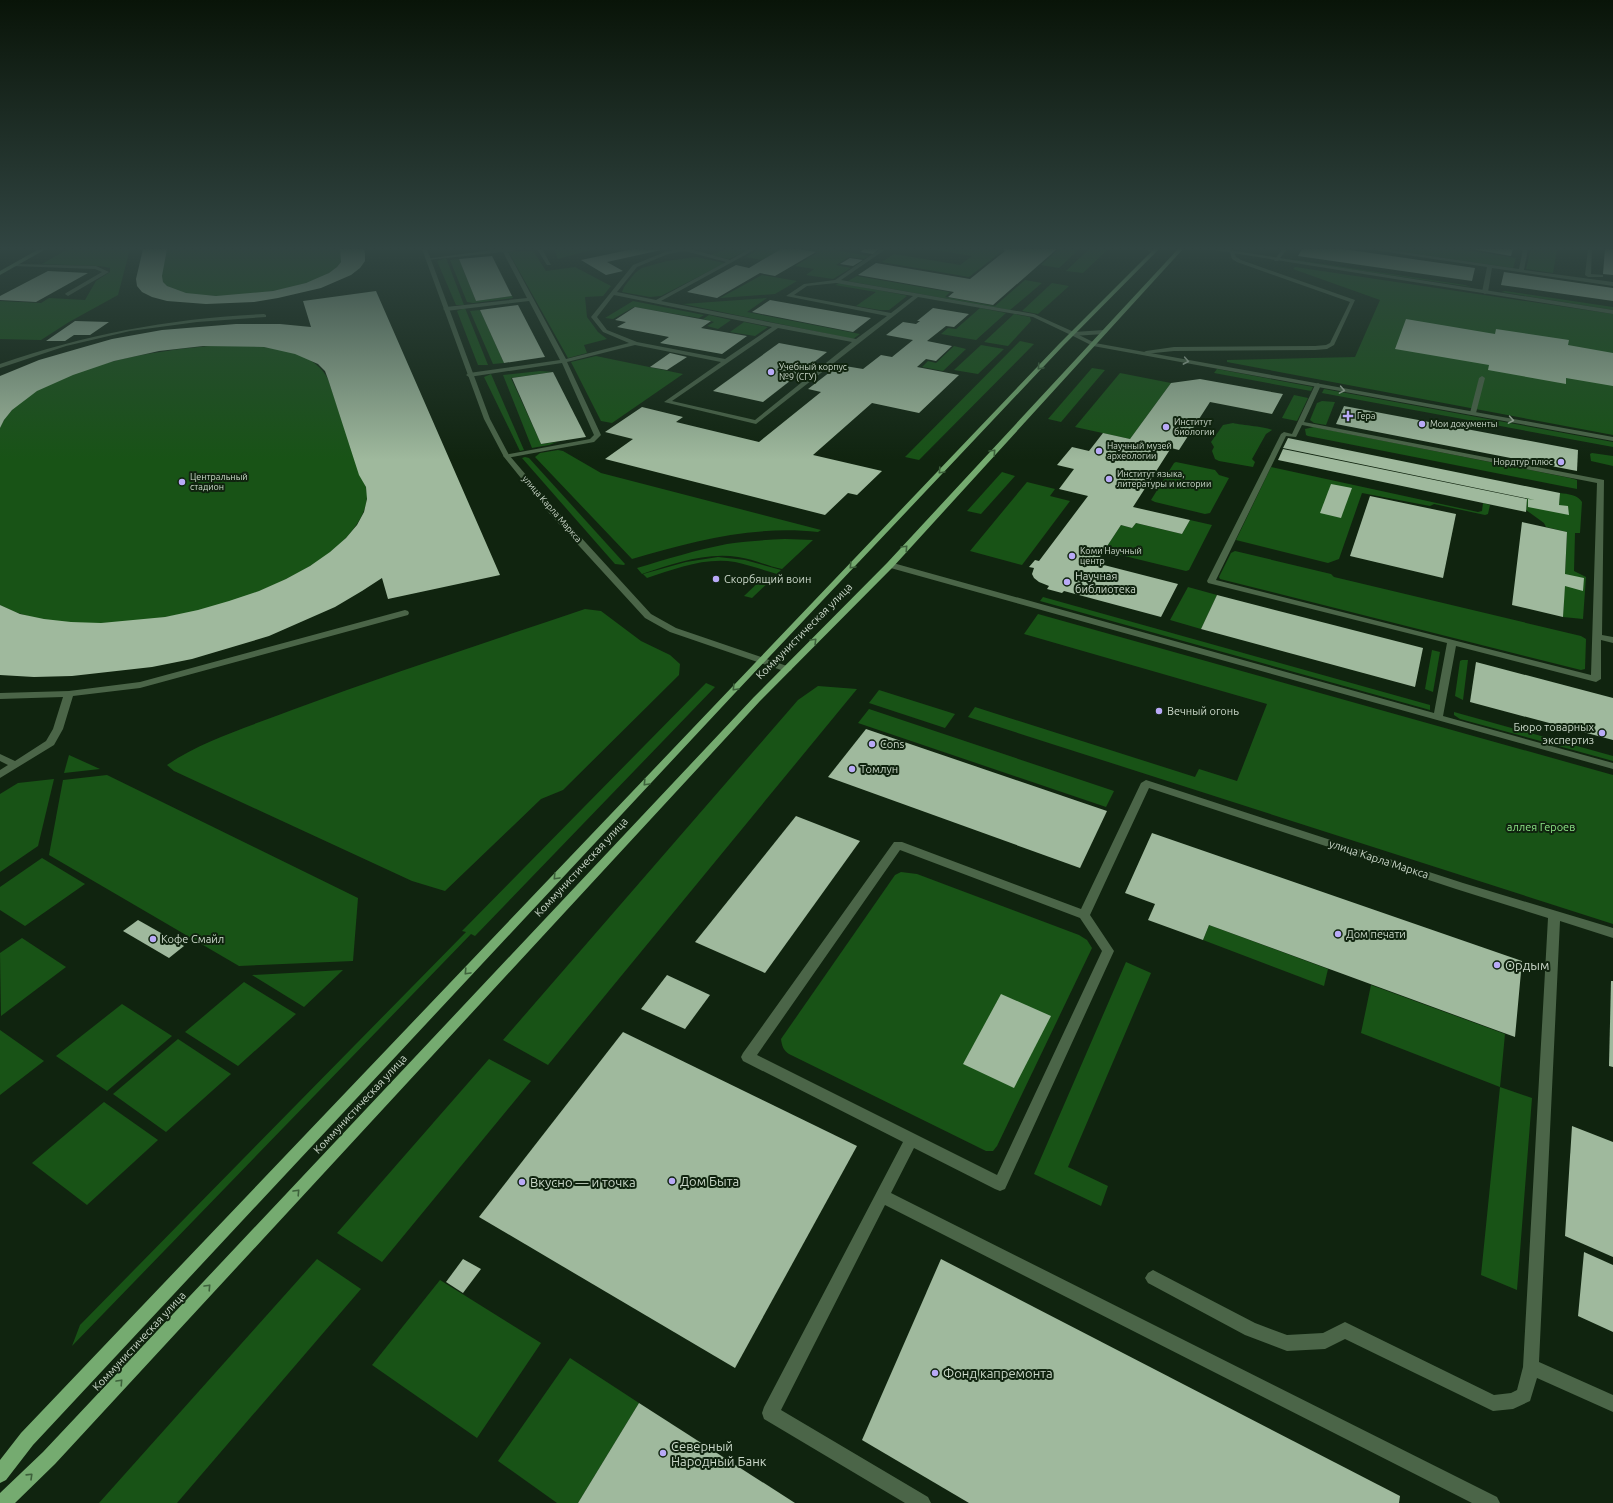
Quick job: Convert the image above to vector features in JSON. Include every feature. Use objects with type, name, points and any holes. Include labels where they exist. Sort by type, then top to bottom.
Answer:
[{"type":"main road","name":"Коммунистическая улица","points":[[0,1474],[27,1439],[762,661],[1088,319]]},
{"type":"main road","name":"Коммунистическая улица","points":[[2,1503],[54,1452],[752,705],[890,565],[1116,319]]},
{"type":"street","points":[[0,366],[69,343],[126,330],[211,319]]},
{"type":"street","name":"улица Карла Маркса","points":[[450,319],[469,375],[487,419],[506,456],[552,511],[648,616],[673,630],[787,669]]},
{"type":"street","points":[[506,456],[592,441],[598,436],[564,361],[540,319]]},
{"type":"street","points":[[596,319],[605,330],[635,343],[726,361]]},
{"type":"street","points":[[744,319],[857,341]]},
{"type":"street","points":[[777,326],[668,402],[756,422],[886,319]]},
{"type":"street","points":[[1041,319],[1093,344],[1613,439]]},
{"type":"street","points":[[1146,353],[1174,349],[1327,347],[1332,344],[1344,319]]},
{"type":"street","points":[[1073,334],[1104,332]]},
{"type":"street","points":[[469,375],[564,361],[635,343]]},
{"type":"street","points":[[1473,413],[1482,378]]},
{"type":"street","points":[[1300,423],[1601,482],[1596,680],[1452,642],[1211,582],[1284,434],[1294,436],[1300,423],[1318,386]]},
{"type":"street","points":[[890,565],[1613,766]]},
{"type":"street","points":[[0,696],[69,694],[140,685],[405,613]]},
{"type":"street","points":[[1596,636],[1613,640]]},
{"type":"street","points":[[1438,718],[1452,642]]},
{"type":"street","points":[[0,775],[50,743],[58,729],[69,694]]},
{"type":"street","points":[[0,757],[16,765]]},
{"type":"street","name":"улица Карла Маркса","points":[[1084,915],[1146,783],[1613,933]]},
{"type":"street","points":[[898,845],[1084,915],[1108,951],[1000,1184],[748,1057],[898,845]]},
{"type":"street","points":[[1153,1278],[1251,1329],[1287,1343],[1325,1341],[1345,1330],[1493,1403],[1513,1401],[1524,1395],[1531,1367],[1554,915]]},
{"type":"street","points":[[911,1140],[770,1413],[922,1503]]},
{"type":"street","points":[[882,1196],[1491,1503]]},
{"type":"street","points":[[1531,1367],[1613,1404]]},
{"type":"green space","points":[[0,319],[74,319],[41,340],[0,339]]},
{"type":"green space","points":[[460,319],[469,319],[488,365],[478,365]]},
{"type":"green space","points":[[474,319],[484,319],[504,363],[493,364]]},
{"type":"green space","points":[[546,319],[589,319],[598,332],[607,339],[584,345],[587,353],[568,358]]},
{"type":"green space","points":[[704,319],[731,320],[718,329],[707,326],[714,322]]},
{"type":"green space","points":[[757,319],[784,319],[860,334],[853,339]]},
{"type":"green space","points":[[967,319],[999,319],[976,340],[941,334],[948,328],[956,329]]},
{"type":"green space","points":[[1008,319],[1031,319],[1031,321],[1008,346],[984,342]]},
{"type":"green space","points":[[1372,319],[1613,319],[1613,435],[1227,362],[1227,360],[1355,357]]},
{"type":"green space","points":[[744,322],[768,327],[755,336],[730,332]]},
{"type":"green space","points":[[1020,341],[1034,344],[919,460],[905,457]]},
{"type":"green space","name":"Центральный стадион","points":[[225,345],[267,347],[297,354],[310,360],[320,368],[328,379],[367,491],[367,500],[363,512],[348,536],[331,552],[288,578],[240,598],[217,606],[185,614],[125,622],[75,623],[23,615],[0,605],[0,428],[15,407],[38,390],[67,376],[100,365],[135,356]]},
{"type":"green space","points":[[981,345],[1004,349],[978,374],[954,370]]},
{"type":"green space","points":[[954,346],[966,349],[943,371],[922,367],[928,361],[936,363]]},
{"type":"green space","points":[[596,356],[683,374],[612,423],[601,421],[571,362]]},
{"type":"green space","points":[[1092,368],[1105,370],[1061,422],[1048,419]]},
{"type":"green space","points":[[1217,369],[1313,387],[1311,391],[1214,373]]},
{"type":"green space","points":[[540,371],[553,372],[511,378],[541,444],[557,442],[532,448],[503,375]]},
{"type":"green space","points":[[1120,373],[1171,383],[1130,439],[1075,427]]},
{"type":"green space","points":[[491,374],[524,450],[520,451],[484,377]]},
{"type":"green space","points":[[1324,389],[1613,442],[1613,447],[1322,393]]},
{"type":"green space","points":[[1294,395],[1308,398],[1297,421],[1282,418]]},
{"type":"green space","points":[[1322,401],[1335,402],[1326,425],[1314,423],[1310,420],[1317,403]]},
{"type":"green space","points":[[1233,423],[1272,430],[1266,434],[1252,459],[1255,462],[1253,467],[1215,459],[1212,451],[1214,447],[1211,442],[1223,425]]},
{"type":"green space","points":[[1314,427],[1570,478],[1577,480],[1577,489],[1306,435],[1305,429]]},
{"type":"green space","points":[[558,450],[563,451],[601,473],[821,530],[818,532],[794,530],[771,531],[724,536],[678,546],[632,559],[535,457],[540,453]]},
{"type":"green space","points":[[1590,454],[1613,456],[1613,466],[1591,461]]},
{"type":"green space","points":[[522,458],[529,458],[625,564],[624,565],[615,564]]},
{"type":"green space","points":[[1176,462],[1215,470],[1219,475],[1229,478],[1210,513],[1205,514],[1151,500]]},
{"type":"green space","points":[[1271,467],[1478,512],[1482,511],[1483,503],[1490,505],[1488,514],[1485,515],[1434,504],[1430,506],[1362,493],[1339,559],[1328,563],[1236,540]]},
{"type":"green space","points":[[1002,472],[1015,476],[981,514],[967,511]]},
{"type":"green space","points":[[1027,482],[1055,489],[1050,496],[1070,501],[1022,565],[970,551]]},
{"type":"green space","points":[[1560,493],[1575,496],[1582,502],[1580,533],[1575,533],[1574,571],[1586,577],[1583,619],[1563,617],[1567,532],[1546,527],[1544,523],[1526,510],[1527,498],[1559,504]]},
{"type":"green space","points":[[1190,520],[1212,525],[1189,570],[1186,571],[1104,551],[1121,525],[1132,528],[1136,523],[1182,534]]},
{"type":"green space","points":[[785,539],[813,540],[782,569],[744,558],[726,556],[713,556],[689,560],[642,574],[637,568],[727,544]]},
{"type":"green space","points":[[1235,551],[1331,574],[1334,577],[1581,636],[1586,639],[1585,669],[1581,670],[1220,579],[1219,577],[1231,553]]},
{"type":"green space","points":[[718,557],[745,560],[781,570],[777,574],[735,562],[713,561],[701,562],[647,578],[643,574],[686,562]]},
{"type":"green space","points":[[765,576],[773,578],[752,598],[744,596]]},
{"type":"green space","points":[[1188,587],[1217,595],[1201,629],[1170,620]]},
{"type":"green space","points":[[1043,597],[1430,705],[1430,710],[1040,601]]},
{"type":"green space","points":[[585,609],[601,611],[641,641],[670,655],[680,664],[679,675],[563,790],[541,799],[445,891],[412,881],[174,771],[167,765],[196,748],[244,728],[401,671]]},
{"type":"green space","name":"аллея Героев","points":[[1038,614],[1613,775],[1613,924],[968,717],[975,707],[1195,777],[1199,769],[1237,781],[1267,704],[1024,634]]},
{"type":"green space","points":[[1432,650],[1440,652],[1433,692],[1425,689]]},
{"type":"green space","points":[[1468,660],[1463,700],[1455,696],[1460,661]]},
{"type":"green space","points":[[706,683],[715,687],[475,936],[471,934],[72,1346],[80,1325],[466,932],[462,931]]},
{"type":"green space","points":[[818,686],[857,689],[548,1065],[503,1040],[798,700]]},
{"type":"green space","points":[[879,690],[955,714],[945,728],[869,703]]},
{"type":"green space","points":[[869,709],[1114,791],[1106,807],[858,723]]},
{"type":"green space","points":[[1454,712],[1613,756],[1613,761],[1460,719],[1454,715]]},
{"type":"green space","points":[[69,755],[100,769],[64,773]]},
{"type":"green space","points":[[107,775],[358,898],[353,961],[239,966],[49,855],[63,780]]},
{"type":"green space","points":[[54,779],[38,846],[0,872],[0,794],[18,783]]},
{"type":"green space","points":[[42,858],[85,884],[25,926],[0,910],[0,887]]},
{"type":"green space","points":[[901,872],[917,874],[1079,935],[1087,940],[1092,948],[997,1146],[993,1151],[986,1151],[789,1054],[782,1046],[781,1039],[895,875]]},
{"type":"green space","points":[[1209,925],[1328,969],[1324,986],[1203,940]]},
{"type":"green space","points":[[22,938],[66,967],[1,1016],[0,953]]},
{"type":"green space","points":[[1126,962],[1151,973],[1068,1167],[1108,1186],[1101,1206],[1034,1174]]},
{"type":"green space","points":[[343,970],[304,1007],[252,975]]},
{"type":"green space","points":[[244,982],[296,1014],[238,1066],[185,1032]]},
{"type":"green space","points":[[1371,985],[1505,1034],[1500,1087],[1361,1033]]},
{"type":"green space","points":[[122,1004],[172,1036],[107,1091],[56,1056]]},
{"type":"green space","points":[[0,1030],[44,1061],[0,1095]]},
{"type":"green space","points":[[178,1039],[231,1074],[166,1132],[113,1094]]},
{"type":"green space","points":[[489,1059],[531,1081],[382,1262],[337,1233]]},
{"type":"green space","points":[[1500,1087],[1532,1098],[1517,1290],[1481,1275]]},
{"type":"green space","points":[[104,1102],[158,1140],[87,1205],[32,1163]]},
{"type":"green space","points":[[317,1259],[361,1289],[177,1503],[99,1503]]},
{"type":"green space","points":[[440,1280],[541,1343],[477,1438],[372,1365]]},
{"type":"green space","points":[[570,1358],[639,1403],[578,1503],[557,1503],[498,1461]]},
{"type":"building","points":[[309,319],[388,319],[500,575],[388,599],[382,578],[335,607],[269,636],[192,659],[152,667],[72,676],[34,677],[0,675],[0,605],[20,614],[44,619],[101,623],[165,617],[198,610],[259,591],[310,566],[330,552],[346,538],[357,525],[364,512],[367,499],[366,487],[359,475],[325,371],[318,364],[295,354],[264,347],[203,346],[159,351],[114,361],[73,375],[37,391],[12,410],[0,428],[0,376],[39,360],[112,339],[162,330],[236,324],[280,324],[311,327]]},
{"type":"building","points":[[484,319],[525,319],[545,357],[504,363]]},
{"type":"building","points":[[701,319],[711,321],[701,328],[747,336],[722,354],[660,343],[669,337],[617,327],[626,322],[615,320]]},
{"type":"building","points":[[788,319],[870,319],[853,332]]},
{"type":"building","points":[[919,319],[963,319],[954,327],[946,326],[927,341],[952,346],[936,361],[926,359],[917,367],[959,375],[919,413],[872,403],[813,455],[882,471],[857,495],[848,493],[825,515],[605,459],[633,439],[605,432],[642,407],[683,417],[676,422],[759,442],[821,392],[808,389],[839,365],[863,369],[881,355],[892,357],[913,340],[886,335],[903,322],[916,324],[920,321],[917,321]]},
{"type":"building","points":[[1406,319],[1495,334],[1496,329],[1569,340],[1568,345],[1613,353],[1613,386],[1566,378],[1566,384],[1488,370],[1489,365],[1395,349]]},
{"type":"building","points":[[75,321],[109,322],[90,335],[74,335],[65,341],[46,341]]},
{"type":"building","name":"Учебный корпус №9 (СГУ)","points":[[779,343],[827,352],[763,402],[713,391]]},
{"type":"building","points":[[670,353],[687,357],[667,370],[650,367]]},
{"type":"building","points":[[553,372],[586,437],[541,444],[512,378]]},
{"type":"building","points":[[1200,379],[1283,394],[1272,414],[1210,402],[1179,450],[1171,448],[1133,507],[1190,520],[1182,534],[1136,523],[1132,528],[1121,525],[1096,563],[1178,584],[1161,617],[1064,591],[1062,593],[1047,589],[1049,586],[1034,578],[1032,574],[1034,568],[1029,567],[1035,560],[1039,561],[1088,496],[1059,489],[1074,469],[1057,465],[1072,447],[1089,451],[1103,433],[1130,439],[1171,383]]},
{"type":"building","points":[[1344,406],[1578,450],[1577,471],[1336,424]]},
{"type":"building","points":[[1288,438],[1560,493],[1559,505],[1568,506],[1569,515],[1528,507],[1528,499],[1535,500],[1283,448]]},
{"type":"building","points":[[1283,449],[1527,499],[1526,512],[1278,460]]},
{"type":"building","points":[[1331,484],[1352,488],[1341,518],[1320,513]]},
{"type":"building","points":[[1370,496],[1456,514],[1443,578],[1350,556]]},
{"type":"building","points":[[1522,522],[1567,532],[1565,574],[1584,578],[1583,591],[1565,586],[1563,617],[1512,605]]},
{"type":"building","points":[[1217,595],[1423,648],[1415,687],[1201,629]]},
{"type":"building","points":[[1476,662],[1613,698],[1613,740],[1470,702]]},
{"type":"building","points":[[866,729],[1107,811],[1080,868],[828,777]]},
{"type":"building","points":[[796,816],[860,841],[765,973],[695,942]]},
{"type":"building","name":"Дом печати","points":[[1152,833],[1522,961],[1515,1037],[1209,925],[1203,940],[1148,920],[1155,904],[1125,893]]},
{"type":"building","name":"Кофе Смайл","points":[[138,920],[184,946],[169,958],[123,931]]},
{"type":"building","points":[[667,975],[710,995],[685,1029],[641,1009]]},
{"type":"building","points":[[1611,981],[1613,981],[1613,1067],[1609,1066]]},
{"type":"building","points":[[1001,994],[1051,1016],[1014,1088],[963,1064]]},
{"type":"building","name":"Дом Быта","points":[[623,1032],[857,1146],[735,1368],[479,1217]]},
{"type":"building","points":[[1572,1126],[1613,1142],[1613,1257],[1565,1236]]},
{"type":"building","points":[[1584,1252],[1613,1265],[1613,1332],[1578,1316]]},
{"type":"building","points":[[463,1259],[481,1269],[463,1293],[446,1282]]},
{"type":"building","points":[[941,1259],[1400,1496],[1399,1503],[969,1503],[862,1440]]},
{"type":"building","name":"Северный Народный Банк","points":[[639,1403],[795,1503],[578,1503]]},
{"type":"place","name":"Учебный корпус №9 (СГУ)","points":[[771,372]]},
{"type":"place","name":"Гера","points":[[1348,416]]},
{"type":"place","name":"Мои документы","points":[[1422,424]]},
{"type":"place","name":"Институт биологии","points":[[1166,427]]},
{"type":"place","name":"Научный музей археологии","points":[[1099,451]]},
{"type":"place","name":"Нордтур плюс","points":[[1561,462]]},
{"type":"place","name":"Институт языка, литературы и истории","points":[[1109,479]]},
{"type":"place","name":"Центральный стадион","points":[[182,482]]},
{"type":"place","name":"Коми Научный центр","points":[[1072,556]]},
{"type":"place","name":"Скорбящий воин","points":[[716,579]]},
{"type":"place","name":"Научная библиотека","points":[[1067,582]]},
{"type":"place","name":"Вечный огонь","points":[[1159,711]]},
{"type":"place","name":"Бюро товарных экспертиз","points":[[1602,733]]},
{"type":"place","name":"Cons","points":[[872,744]]},
{"type":"place","name":"Томлун","points":[[852,769]]},
{"type":"place","name":"Дом печати","points":[[1338,934]]},
{"type":"place","name":"Кофе Смайл","points":[[153,939]]},
{"type":"place","name":"Ордым","points":[[1497,965]]},
{"type":"place","name":"Дом Быта","points":[[672,1181]]},
{"type":"place","name":"Вкусно — и точка","points":[[522,1182]]},
{"type":"place","name":"Фонд капремонта","points":[[935,1373]]},
{"type":"place","name":"Северный Народный Банк","points":[[663,1453]]}]
